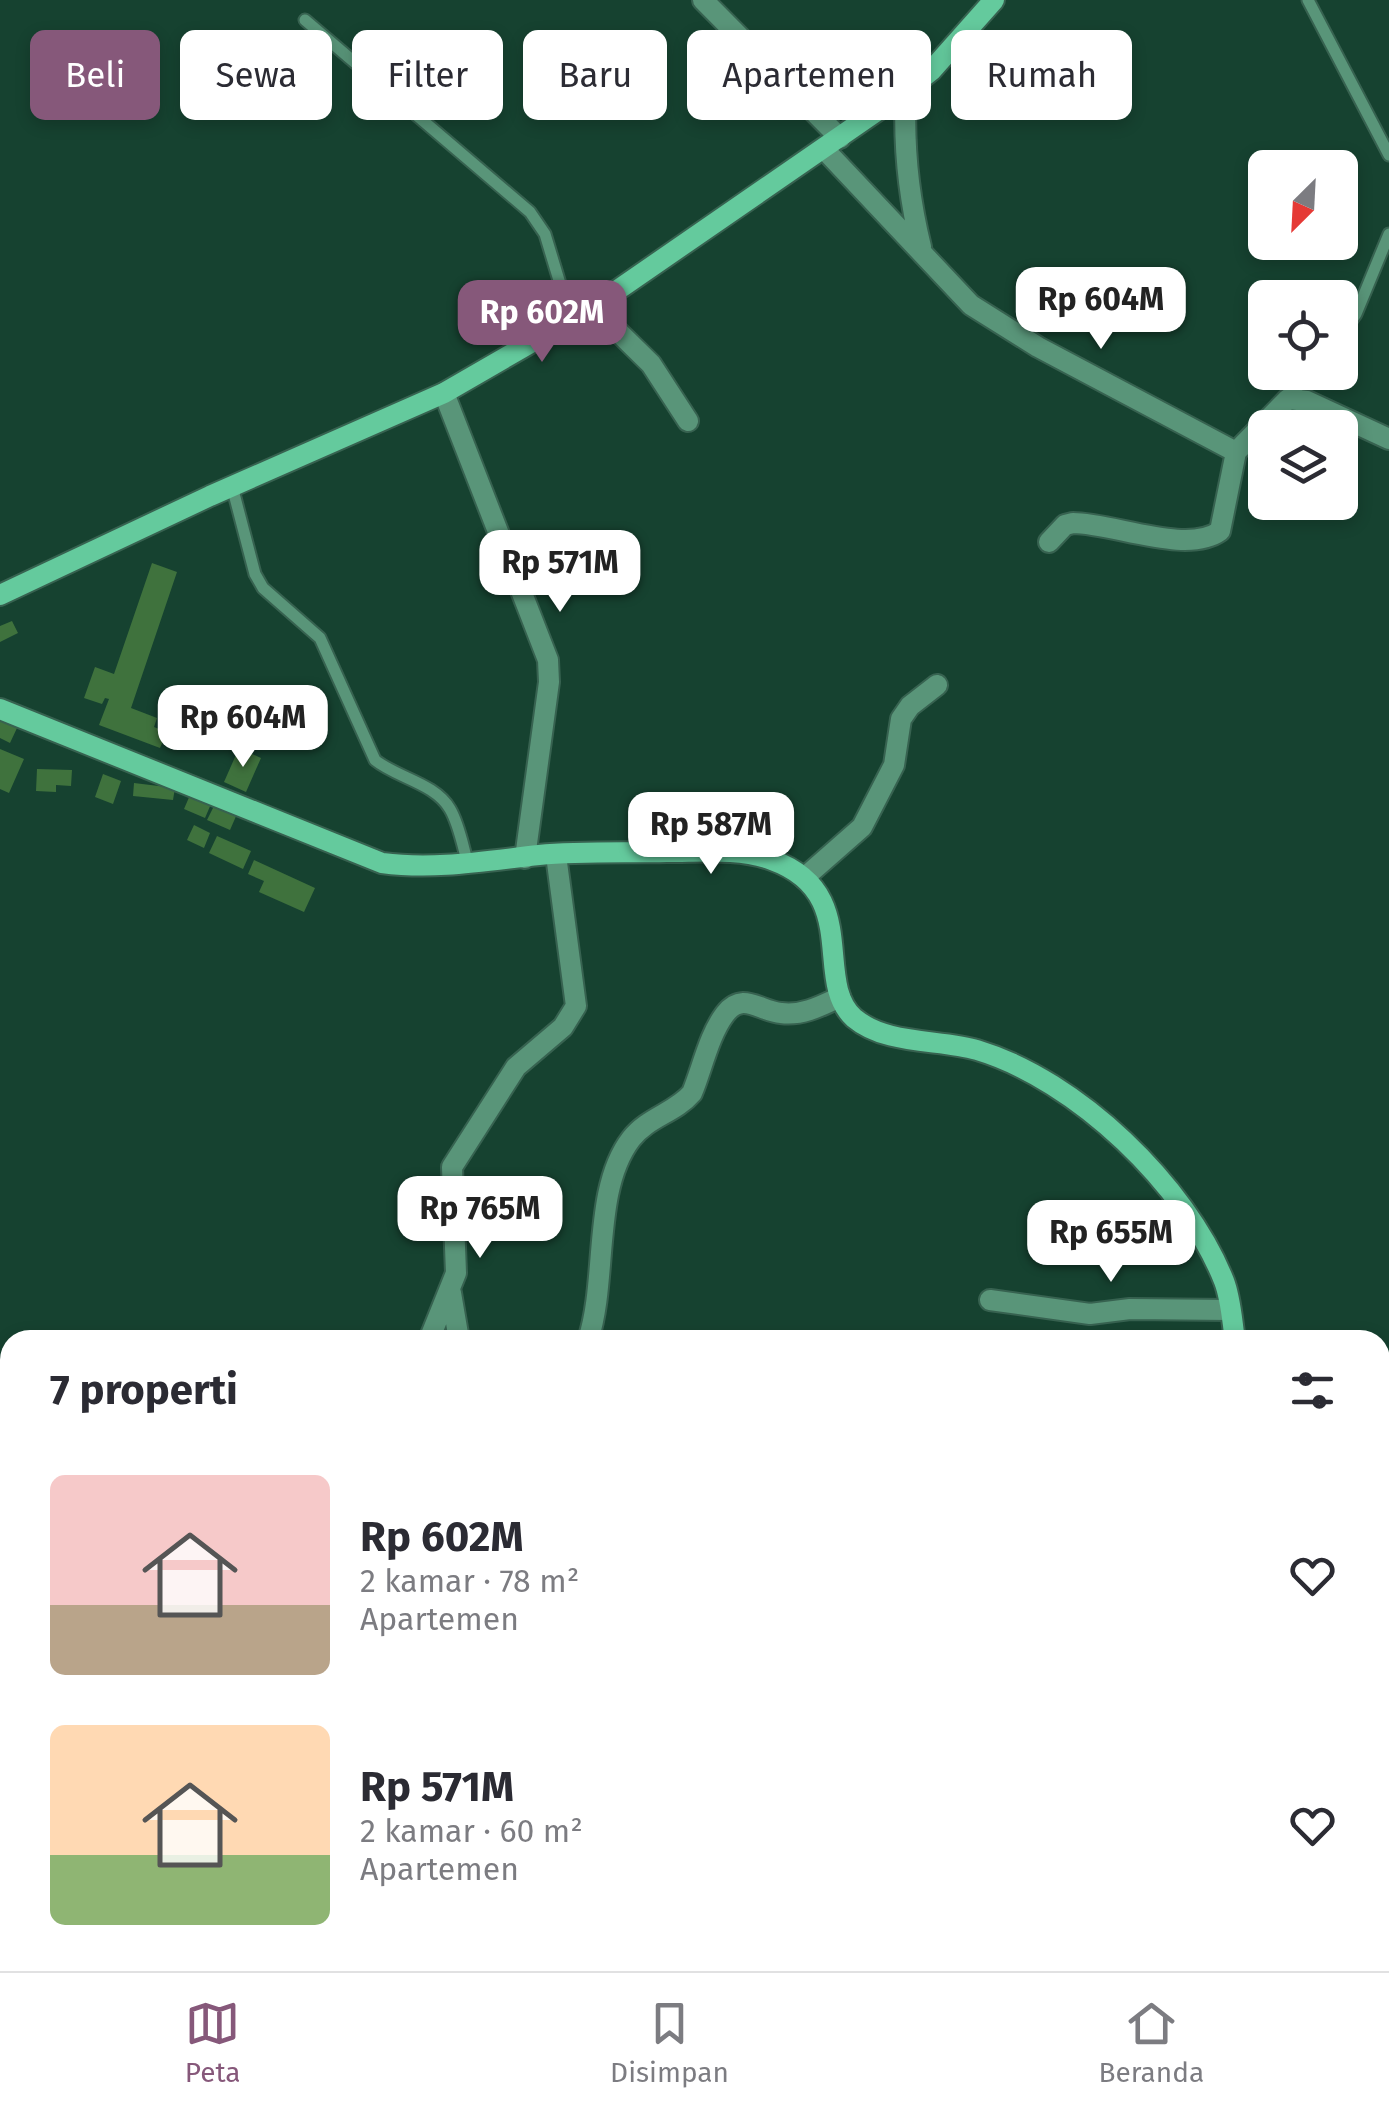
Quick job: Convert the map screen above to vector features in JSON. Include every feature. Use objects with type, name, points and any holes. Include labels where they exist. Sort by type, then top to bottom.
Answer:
[{"type":"street","points":[[703,0],[972,305],[1001,325],[1236,452]]},
{"type":"street","points":[[931,71],[994,0]]},
{"type":"street","points":[[0,595],[232,486],[444,393],[593,307],[865,120]]},
{"type":"street","points":[[905,120],[909,197],[922,252]]},
{"type":"street","points":[[593,307],[651,364],[688,421]]},
{"type":"street","points":[[444,393],[548,660],[549,682],[525,858]]},
{"type":"street","points":[[1049,542],[1065,525],[1073,523],[1190,541],[1211,538],[1220,531],[1236,452],[1288,399],[1306,401],[1389,439]]},
{"type":"street","points":[[804,878],[852,839],[871,814],[894,765],[901,719],[936,684]]},
{"type":"street","points":[[0,710],[350,852],[413,867],[556,855],[742,852],[774,860],[804,878],[824,906],[834,942],[840,997],[854,1018],[896,1037],[979,1050],[1035,1076],[1091,1114],[1154,1168],[1179,1200],[1225,1283],[1233,1330]]},
{"type":"street","points":[[433,1330],[456,1273],[452,1167],[516,1068],[563,1027],[576,1006],[556,855]]},
{"type":"street","points":[[590,1330],[619,1157],[648,1122],[684,1103],[692,1093],[722,1017],[743,1002],[778,1014],[806,1012],[840,997]]},
{"type":"street","points":[[450,1289],[457,1330]]},
{"type":"street","points":[[990,1300],[1090,1314],[1120,1309],[1230,1310]]},
{"type":"lane","points":[[1308,0],[1389,155]]},
{"type":"lane","points":[[305,20],[530,212],[544,234],[571,320]]},
{"type":"lane","points":[[1358,309],[1389,234]]},
{"type":"lane","points":[[1288,399],[1295,390]]},
{"type":"lane","points":[[232,486],[255,574],[263,588],[320,638],[375,760],[390,772],[436,794],[450,808],[468,864]]},
{"type":"building","points":[[152,563],[177,572],[131,708],[157,718],[154,727],[167,732],[160,748],[99,725],[109,699],[105,698],[102,704],[84,698],[95,667],[114,674]]},
{"type":"building","points":[[12,621],[18,633],[0,642],[0,626]]},
{"type":"building","points":[[0,720],[17,728],[10,743],[0,738]]},
{"type":"building","points":[[239,748],[261,758],[246,792],[224,782]]},
{"type":"building","points":[[0,749],[24,759],[9,793],[0,789]]},
{"type":"building","points":[[37,769],[72,770],[71,786],[56,785],[56,792],[36,791]]},
{"type":"building","points":[[103,774],[121,781],[113,804],[95,797]]},
{"type":"building","points":[[134,783],[175,788],[173,800],[133,796]]},
{"type":"building","points":[[190,795],[211,804],[205,818],[184,809]]},
{"type":"building","points":[[215,804],[237,814],[230,830],[207,820]]},
{"type":"building","points":[[194,825],[210,833],[204,848],[187,840]]},
{"type":"building","points":[[217,836],[251,851],[243,869],[209,853]]},
{"type":"building","points":[[254,860],[315,888],[304,912],[259,892],[264,881],[248,874]]}]
